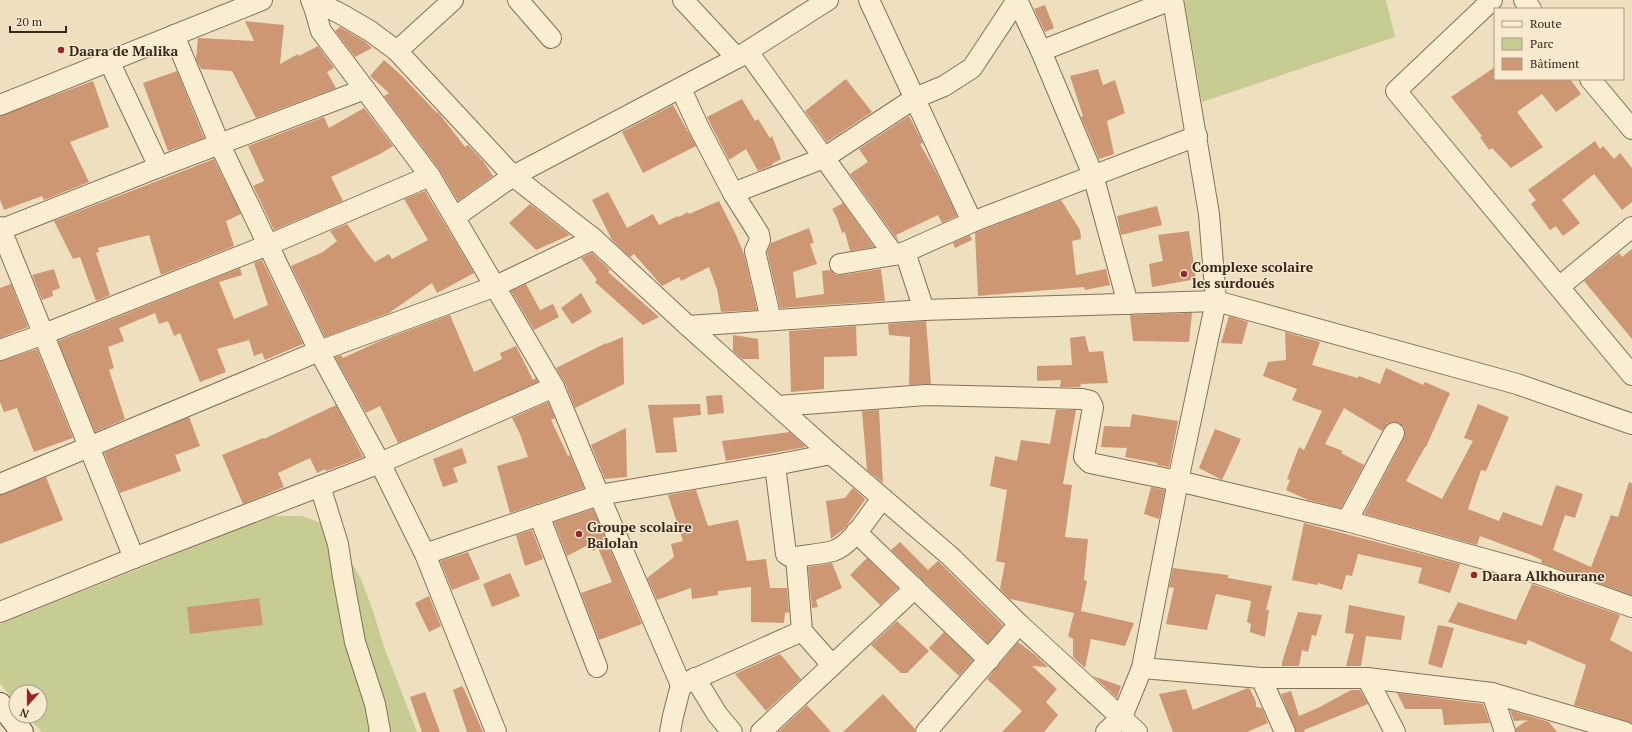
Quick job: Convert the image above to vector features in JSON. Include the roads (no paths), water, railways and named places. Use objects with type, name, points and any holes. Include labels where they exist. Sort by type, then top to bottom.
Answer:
[{"type":"main road","points":[[0,704],[22,732]]},
{"type":"street","points":[[0,105],[262,0]]},
{"type":"street","points":[[397,51],[453,0]]},
{"type":"street","points":[[518,0],[551,38]]},
{"type":"street","points":[[683,0],[743,55],[899,254],[924,310]]},
{"type":"street","points":[[455,217],[513,176],[681,89],[743,55],[828,0]]},
{"type":"street","points":[[869,0],[972,222]]},
{"type":"street","points":[[733,193],[824,158],[915,98],[944,86],[972,68],[1017,0]]},
{"type":"street","points":[[1017,0],[1041,51],[1093,175],[1128,304]]},
{"type":"street","points":[[1041,51],[1172,0],[1197,136],[1209,214],[1216,302],[1178,481],[1142,668],[1122,717],[1106,732]]},
{"type":"street","points":[[1492,0],[1396,91],[1632,375]]},
{"type":"street","points":[[1524,0],[1530,8]]},
{"type":"street","points":[[732,732],[688,681],[599,495],[554,387],[496,286],[430,176],[321,31],[314,12],[313,3],[341,14],[370,31],[397,51],[513,176],[594,239],[688,326],[831,454],[950,556],[1019,624],[1137,732]]},
{"type":"street","points":[[174,35],[219,144],[319,351],[380,463],[425,554],[496,732]]},
{"type":"street","points":[[109,61],[159,167]]},
{"type":"street","points":[[1591,80],[1632,129]]},
{"type":"street","points":[[134,558],[90,446],[0,229],[365,89]]},
{"type":"street","points":[[681,89],[699,128],[733,193],[759,234],[760,240],[755,251],[771,320]]},
{"type":"street","points":[[840,264],[899,254],[972,222],[1197,136]]},
{"type":"street","points":[[0,350],[268,245],[430,176]]},
{"type":"street","points":[[1558,287],[1632,227]]},
{"type":"street","points":[[0,484],[319,351],[496,286],[594,239]]},
{"type":"street","points":[[688,326],[924,310],[1216,302],[1517,384],[1632,424]]},
{"type":"street","points":[[0,612],[134,558],[380,463],[554,387]]},
{"type":"street","points":[[778,406],[926,395],[1082,399],[1090,401],[1093,407],[1084,457],[1090,463],[1178,481],[1347,520],[1538,574],[1632,607]]},
{"type":"street","points":[[1347,520],[1394,433]]},
{"type":"street","points":[[425,554],[599,495],[831,454]]},
{"type":"street","points":[[775,465],[786,554],[789,556],[796,557],[835,550],[843,546],[856,532],[882,498]]},
{"type":"street","points":[[320,486],[338,544],[355,642],[375,704],[379,732]]},
{"type":"street","points":[[539,515],[597,667]]},
{"type":"street","points":[[856,532],[989,660]]},
{"type":"street","points":[[796,557],[802,631],[832,665]]},
{"type":"street","points":[[761,732],[915,588]]},
{"type":"street","points":[[926,732],[1019,624]]},
{"type":"street","points":[[670,732],[673,716],[688,681],[802,631]]},
{"type":"street","points":[[1142,668],[1261,678],[1367,678],[1492,693],[1625,732]]},
{"type":"street","points":[[1261,678],[1285,732]]},
{"type":"street","points":[[1367,678],[1395,732]]},
{"type":"street","points":[[1492,693],[1505,732]]},
{"type":"place","name":"Daara de Malika","points":[[61,50]]},
{"type":"place","name":"Complexe scolaire les surdoués","points":[[1184,274]]},
{"type":"place","name":"Groupe scolaire Balolan","points":[[579,534]]},
{"type":"place","name":"Daara Alkhourane","points":[[1474,575]]}]
